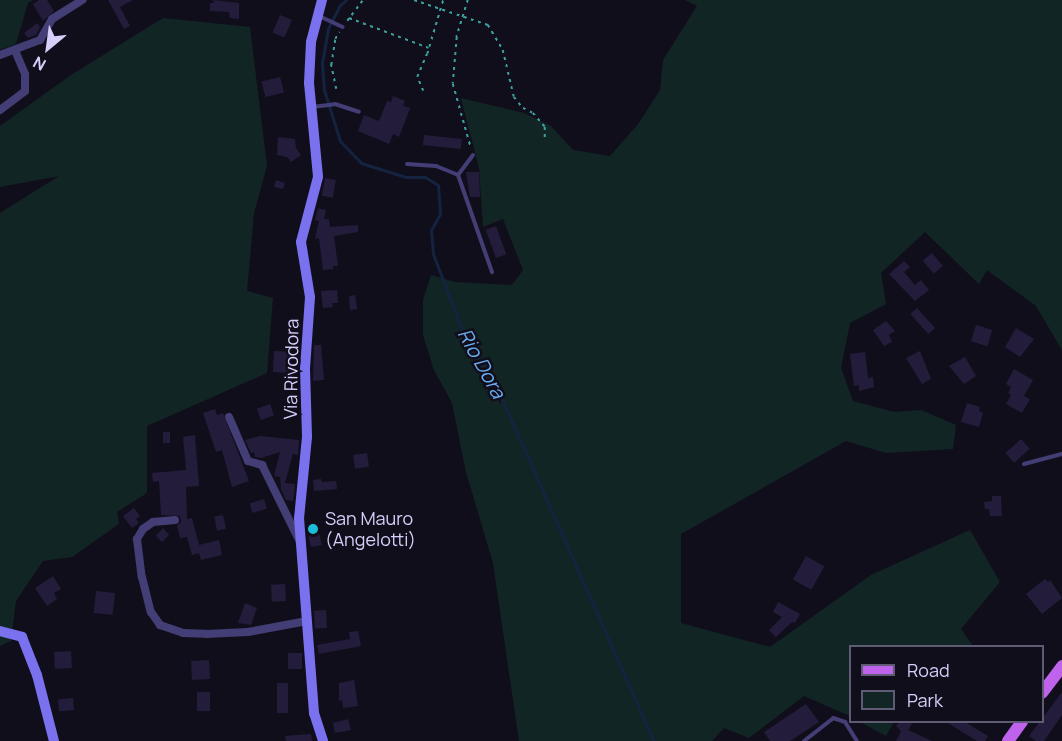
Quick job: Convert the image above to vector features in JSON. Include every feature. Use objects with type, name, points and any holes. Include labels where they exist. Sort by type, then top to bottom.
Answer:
[{"type":"main road","points":[[1044,690],[1062,666]]},
{"type":"main road","points":[[1008,741],[1021,723]]},
{"type":"street","points":[[0,54],[40,40],[52,19],[83,0]]},
{"type":"street","name":"Via Rivodora","points":[[322,0],[323,18],[311,42],[317,106],[318,177],[301,242],[310,297],[305,369],[307,436],[299,518],[314,713],[323,741]]},
{"type":"street","points":[[0,110],[25,90],[25,74],[15,50]]},
{"type":"street","points":[[229,417],[248,461],[262,465],[301,543]]},
{"type":"street","points":[[175,520],[153,522],[143,529],[137,539],[142,577],[151,612],[160,625],[183,633],[206,634],[248,632],[307,621]]},
{"type":"street","points":[[0,631],[22,637],[37,675],[54,741]]},
{"type":"lane","points":[[323,18],[343,27]]},
{"type":"lane","points":[[317,106],[334,105],[359,112]]},
{"type":"lane","points":[[458,175],[473,155]]},
{"type":"lane","points":[[407,164],[436,166],[458,175],[492,272]]},
{"type":"lane","points":[[1024,464],[1062,454]]},
{"type":"lane","points":[[804,741],[833,718],[844,722],[857,741]]},
{"type":"path","points":[[336,89],[331,65],[335,39],[363,0]]},
{"type":"path","points":[[414,0],[488,25],[494,31],[502,50],[514,97],[523,108],[533,113],[544,127],[545,139]]},
{"type":"path","points":[[423,92],[417,76],[429,48],[442,0]]},
{"type":"path","points":[[468,0],[457,37],[453,84],[473,155]]},
{"type":"path","points":[[348,18],[429,48]]},
{"type":"green space","points":[[0,0],[33,0],[28,3],[16,44],[0,50]]},
{"type":"green space","points":[[685,0],[1062,0],[1062,350],[1036,306],[987,270],[979,284],[925,232],[881,273],[886,304],[850,323],[841,368],[853,401],[894,412],[921,410],[956,425],[953,449],[886,453],[846,441],[681,534],[681,623],[770,647],[871,575],[970,530],[1000,582],[961,629],[972,645],[849,645],[849,716],[804,696],[749,738],[724,728],[712,741],[519,741],[493,563],[466,472],[452,403],[434,370],[423,335],[423,300],[431,275],[455,282],[512,285],[523,270],[503,219],[483,227],[479,168],[461,98],[524,113],[551,126],[573,150],[610,156],[639,123],[660,90],[663,60],[697,6]]},
{"type":"green space","points":[[163,18],[250,27],[267,166],[254,213],[247,291],[273,298],[267,373],[147,426],[147,493],[117,512],[119,524],[72,557],[43,561],[16,601],[11,641],[0,646],[0,213],[59,176],[0,187],[0,126],[71,75]]},
{"type":"green space","points":[[862,723],[893,723],[886,736]]},
{"type":"building","points":[[39,0],[47,0],[54,11],[43,21],[33,4]]},
{"type":"building","points":[[108,0],[133,0],[120,7],[130,26],[124,29]]},
{"type":"building","points":[[213,0],[239,3],[239,19],[230,18],[229,12],[210,11],[210,3],[214,3]]},
{"type":"building","points":[[280,15],[292,20],[285,38],[273,32]]},
{"type":"building","points":[[37,23],[40,27],[36,35],[28,38],[24,33]]},
{"type":"building","points":[[280,77],[284,93],[265,97],[262,82]]},
{"type":"building","points":[[393,96],[405,101],[403,106],[410,108],[399,137],[393,134],[389,144],[358,131],[364,115],[379,121],[387,101],[391,102]]},
{"type":"building","points":[[424,135],[462,139],[461,149],[423,145]]},
{"type":"building","points":[[278,137],[295,139],[296,148],[301,155],[291,162],[287,157],[277,155]]},
{"type":"building","points":[[466,172],[479,172],[480,197],[470,197]]},
{"type":"building","points":[[325,178],[336,180],[333,198],[322,196]]},
{"type":"building","points":[[276,180],[285,183],[283,189],[274,187]]},
{"type":"building","points":[[318,208],[326,210],[324,219],[329,219],[330,227],[358,225],[358,232],[334,236],[338,266],[333,266],[333,269],[323,270],[319,238],[315,239],[319,221],[315,220]]},
{"type":"building","points":[[496,226],[506,254],[496,258],[486,230]]},
{"type":"building","points":[[932,253],[943,266],[934,274],[923,261]]},
{"type":"building","points":[[904,261],[910,267],[904,272],[915,285],[921,280],[929,290],[915,301],[889,274]]},
{"type":"building","points":[[337,290],[338,303],[332,303],[333,307],[323,308],[321,291]]},
{"type":"building","points":[[355,295],[357,309],[350,310],[349,296]]},
{"type":"building","points":[[917,308],[935,328],[928,334],[910,314]]},
{"type":"building","points":[[886,321],[895,331],[889,335],[892,342],[884,346],[873,330]]},
{"type":"building","points":[[976,325],[992,330],[987,346],[971,341]]},
{"type":"building","points":[[1016,328],[1034,339],[1020,357],[1005,347]]},
{"type":"building","points":[[314,345],[321,345],[324,380],[313,381]]},
{"type":"building","points":[[274,351],[292,352],[291,373],[273,372]]},
{"type":"building","points":[[920,351],[931,379],[922,384],[906,358]]},
{"type":"building","points":[[865,352],[868,378],[873,377],[874,387],[859,391],[859,385],[854,386],[850,354]]},
{"type":"building","points":[[965,357],[976,376],[964,384],[949,366]]},
{"type":"building","points":[[1014,369],[1033,380],[1024,396],[1030,399],[1022,413],[1006,404],[1011,395],[1008,393],[1011,387],[1006,384]]},
{"type":"building","points":[[967,403],[980,407],[979,411],[983,413],[979,427],[961,422]]},
{"type":"building","points":[[270,404],[274,415],[261,420],[257,409]]},
{"type":"building","points":[[215,409],[217,415],[223,413],[249,481],[232,487],[222,450],[216,452],[203,413]]},
{"type":"building","points":[[163,432],[170,432],[170,443],[163,443]]},
{"type":"building","points":[[195,435],[199,486],[186,487],[187,519],[192,518],[199,545],[219,540],[222,555],[201,560],[199,553],[192,555],[187,537],[180,538],[177,526],[181,522],[180,516],[161,515],[159,481],[153,482],[152,473],[186,470],[183,437]]},
{"type":"building","points":[[260,436],[299,440],[298,455],[293,454],[285,483],[295,484],[293,501],[286,500],[281,489],[280,477],[274,476],[280,452],[261,458],[255,457],[254,452],[251,453],[245,440]]},
{"type":"building","points":[[1021,439],[1030,449],[1014,463],[1005,453]]},
{"type":"building","points":[[367,453],[369,467],[355,469],[353,455]]},
{"type":"building","points":[[321,479],[322,482],[336,481],[337,489],[314,491],[313,480]]},
{"type":"building","points":[[992,496],[1001,496],[1002,516],[990,516],[989,509],[985,509],[984,502],[992,501]]},
{"type":"building","points":[[264,499],[267,509],[253,513],[250,503]]},
{"type":"building","points":[[134,508],[140,516],[136,519],[139,523],[132,528],[123,516]]},
{"type":"building","points":[[223,515],[226,529],[217,531],[214,517]]},
{"type":"building","points":[[163,528],[169,535],[162,542],[156,536]]},
{"type":"building","points":[[319,533],[322,545],[311,547],[308,534]]},
{"type":"building","points":[[806,556],[824,566],[811,590],[793,580]]},
{"type":"building","points":[[53,576],[61,589],[54,593],[57,599],[47,606],[35,588]]},
{"type":"building","points":[[1045,579],[1048,582],[1050,580],[1062,598],[1042,614],[1026,594]]},
{"type":"building","points":[[285,584],[286,601],[272,602],[271,585]]},
{"type":"building","points":[[96,591],[115,593],[113,615],[94,613]]},
{"type":"building","points":[[778,602],[800,614],[795,623],[792,622],[776,637],[769,630],[782,617],[773,612]]},
{"type":"building","points":[[245,603],[257,608],[251,625],[238,623]]},
{"type":"building","points":[[326,610],[327,628],[315,629],[314,611]]},
{"type":"building","points":[[358,631],[361,646],[319,654],[317,645],[350,639],[349,632]]},
{"type":"building","points":[[71,651],[72,668],[55,669],[54,652]]},
{"type":"building","points":[[288,653],[302,653],[302,669],[288,669]]},
{"type":"building","points":[[209,660],[210,679],[192,680],[191,661]]},
{"type":"building","points":[[354,680],[358,706],[343,708],[342,700],[339,701],[339,683]]},
{"type":"building","points":[[277,683],[288,683],[288,713],[277,713]]},
{"type":"building","points":[[197,692],[210,692],[210,711],[197,711]]},
{"type":"building","points":[[1062,692],[1062,715],[1044,741],[1036,741],[1029,736],[1039,723],[1044,723],[1044,716]]},
{"type":"building","points":[[73,698],[74,710],[59,711],[58,699]]},
{"type":"building","points":[[806,704],[819,722],[790,741],[770,741],[764,732]]},
{"type":"building","points":[[348,719],[351,730],[335,733],[333,723]]},
{"type":"building","points":[[898,723],[912,723],[908,730],[932,741],[896,741],[901,731],[896,726]]},
{"type":"building","points":[[948,723],[967,723],[988,736],[985,741],[977,741]]},
{"type":"building","points":[[311,734],[312,741],[286,741],[285,736]]},
{"type":"waterway","name":"Rio Dora","points":[[346,0],[340,5],[328,29],[322,63],[324,90],[340,141],[361,163],[406,177],[425,177],[438,185],[440,214],[431,230],[433,254],[465,337],[478,359],[491,374],[654,741]]},
{"type":"place","name":"San Mauro (Angelotti)","points":[[313,529]]}]
